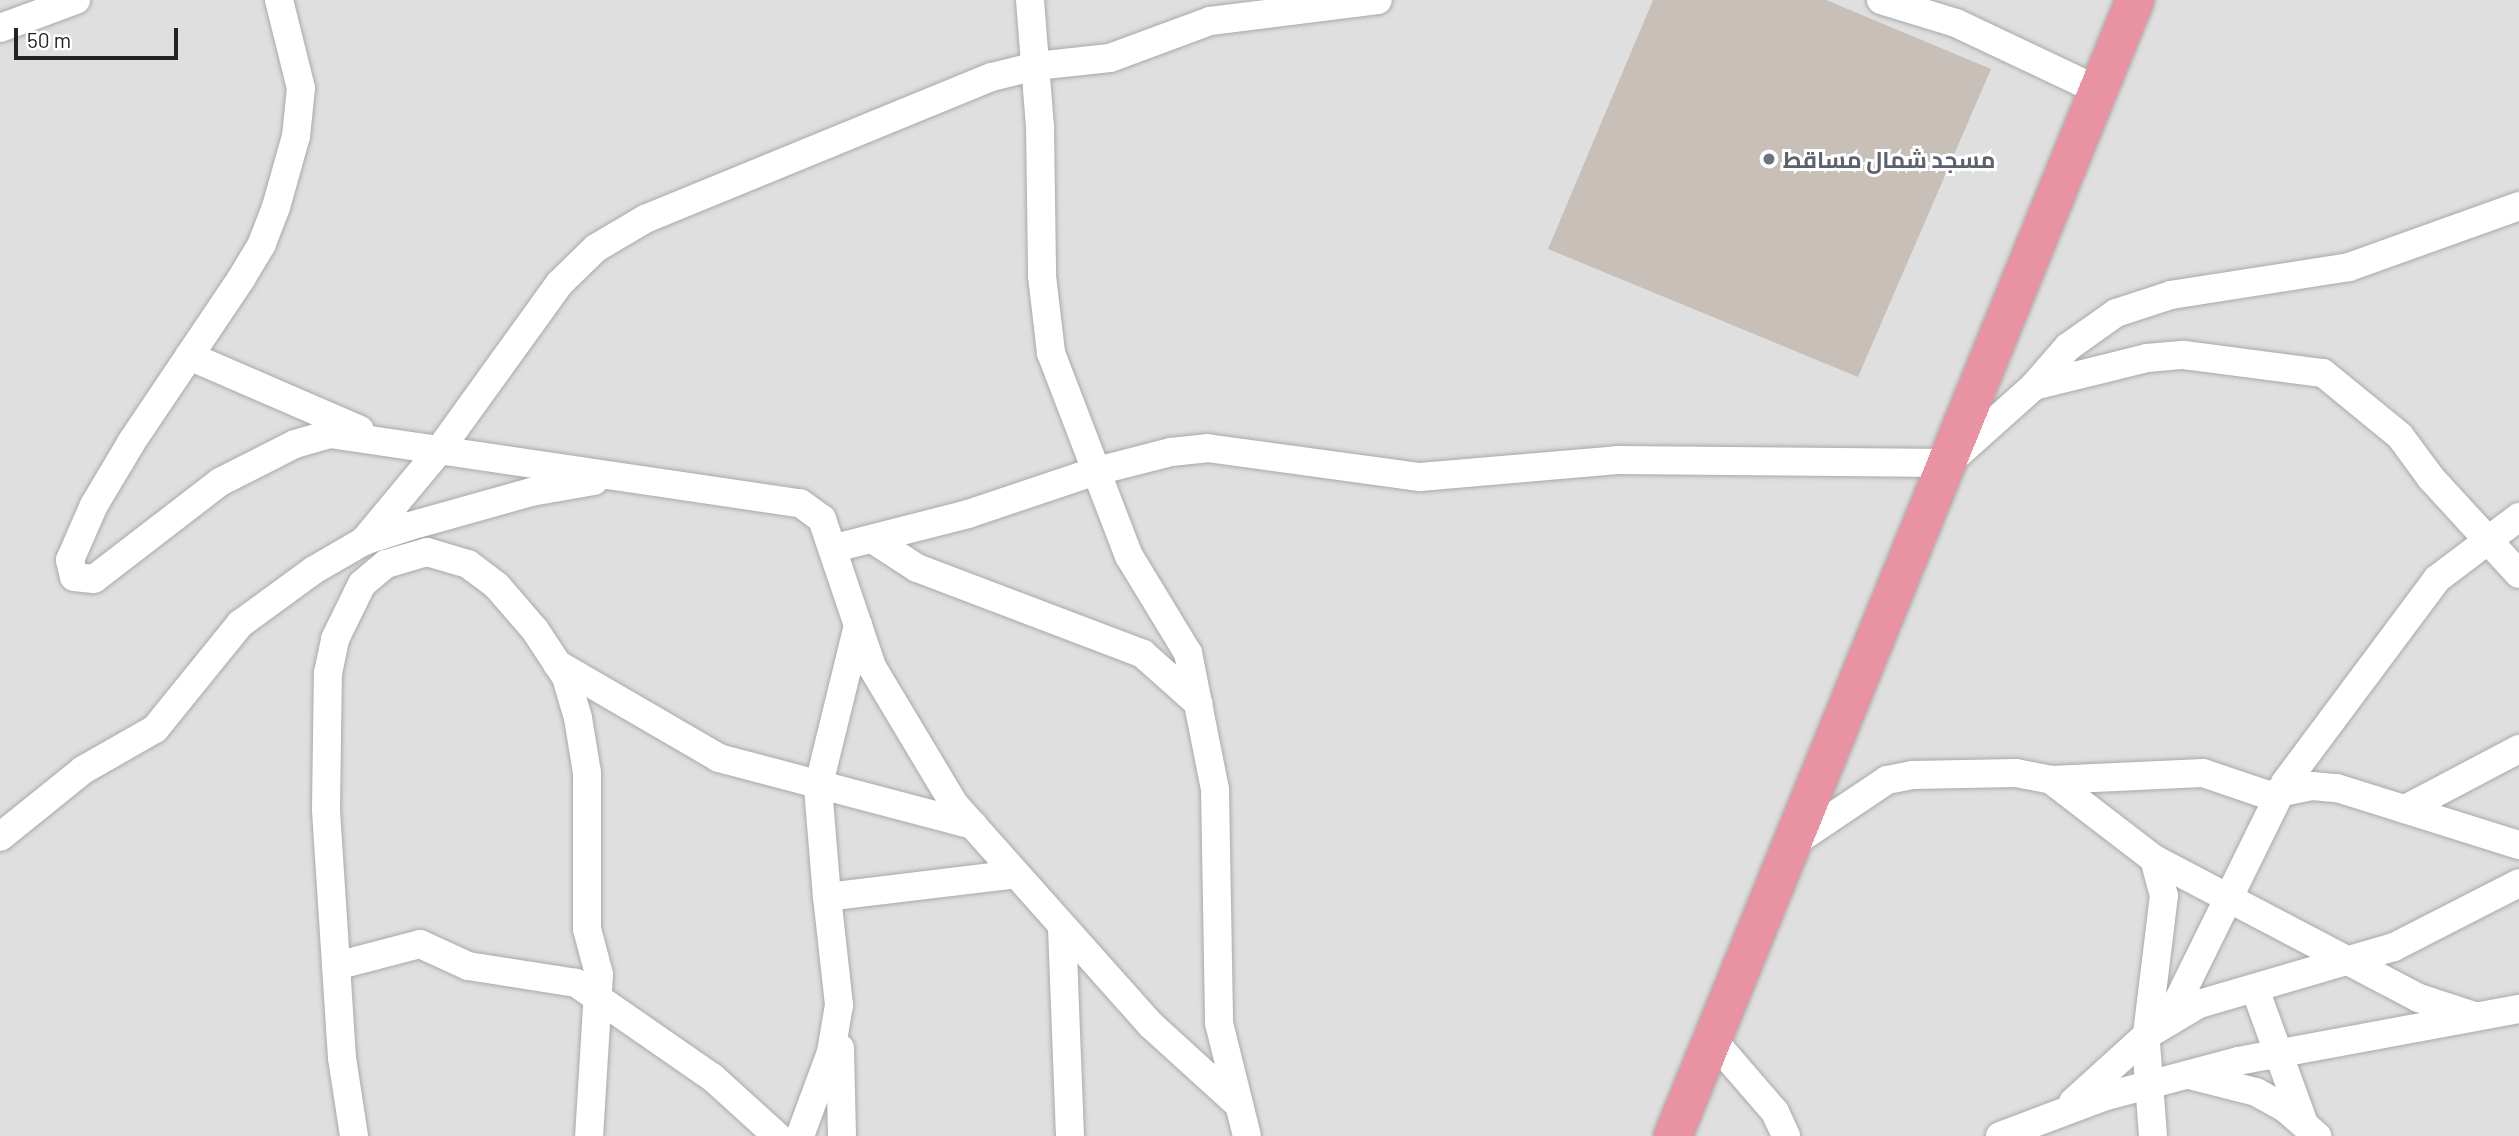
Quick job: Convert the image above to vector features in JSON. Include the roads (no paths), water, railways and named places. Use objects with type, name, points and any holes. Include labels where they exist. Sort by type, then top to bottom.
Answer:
[{"type":"highway","points":[[1672,1136],[2135,0]]},
{"type":"street","points":[[0,28],[76,0]]},
{"type":"street","points":[[279,0],[301,88],[296,136],[262,244],[94,505],[70,560],[74,577],[94,579],[220,482],[295,444],[330,434],[378,438],[438,452],[800,503],[822,519],[835,548],[872,667],[919,752],[973,825],[1062,928],[1151,1026],[1238,1105]]},
{"type":"street","points":[[1030,0],[1036,66],[1045,313],[1051,353],[1093,472],[1129,556],[1184,643],[1215,789],[1219,1023],[1247,1136]]},
{"type":"street","points":[[0,837],[93,763],[155,729],[240,625],[271,598],[364,541],[438,452],[561,283],[596,248],[645,219],[992,77],[1036,66],[1110,58],[1210,21],[1378,0]]},
{"type":"street","points":[[1881,0],[1956,23],[2098,90]]},
{"type":"street","points":[[835,548],[968,514],[1093,472],[1171,452],[1207,448],[1420,477],[1618,460],[1948,463],[2034,386],[2068,347],[2116,313],[2171,295],[2349,267],[2519,206]]},
{"type":"street","points":[[2034,386],[2147,358],[2184,355],[2323,373],[2400,436],[2519,574]]},
{"type":"street","points":[[189,356],[378,438]]},
{"type":"street","points":[[364,541],[448,522],[531,492],[621,477]]},
{"type":"street","points":[[2169,1018],[2196,972],[2226,898],[2280,793],[2437,579],[2519,517]]},
{"type":"street","points":[[354,1136],[336,966],[326,809],[328,673],[335,639],[362,584],[386,564],[409,554],[448,522]]},
{"type":"street","points":[[448,522],[468,564]]},
{"type":"street","points":[[872,539],[918,568],[1143,654],[1198,703]]},
{"type":"street","points":[[409,554],[426,552],[468,564],[497,586],[535,630],[566,677],[584,744],[586,912],[599,974],[589,1136]]},
{"type":"street","points":[[842,1136],[839,1005],[818,822],[819,782],[859,625]]},
{"type":"street","points":[[557,664],[702,750],[973,825]]},
{"type":"street","points":[[2405,809],[2519,749]]},
{"type":"street","points":[[1793,843],[1887,780],[1912,775],[2017,773],[2051,780],[2203,773],[2248,791],[2280,793],[2312,786],[2337,788],[2519,845]]},
{"type":"street","points":[[2051,780],[2154,859],[2348,962],[2419,998],[2458,1013],[2488,1018],[2519,1018]]},
{"type":"street","points":[[2153,1136],[2147,1035],[2164,896],[2154,859]]},
{"type":"street","points":[[827,897],[1016,874]]},
{"type":"street","points":[[2063,1111],[2169,1018],[2199,1004],[2394,947],[2519,883]]},
{"type":"street","points":[[1062,928],[1070,1136]]},
{"type":"street","points":[[336,966],[429,944],[468,966],[550,977],[598,995],[712,1077],[778,1136]]},
{"type":"street","points":[[2255,989],[2310,1129]]},
{"type":"street","points":[[800,1136],[831,1052],[839,1005]]},
{"type":"street","points":[[2000,1136],[2063,1111],[2281,1052],[2488,1018],[2519,1009]]},
{"type":"street","points":[[1712,1039],[1766,1101],[1786,1136]]},
{"type":"street","points":[[2188,1075],[2256,1092],[2310,1129]]},
{"type":"place","name":"مسجد شمال مساقط","points":[[1769,159]]}]
